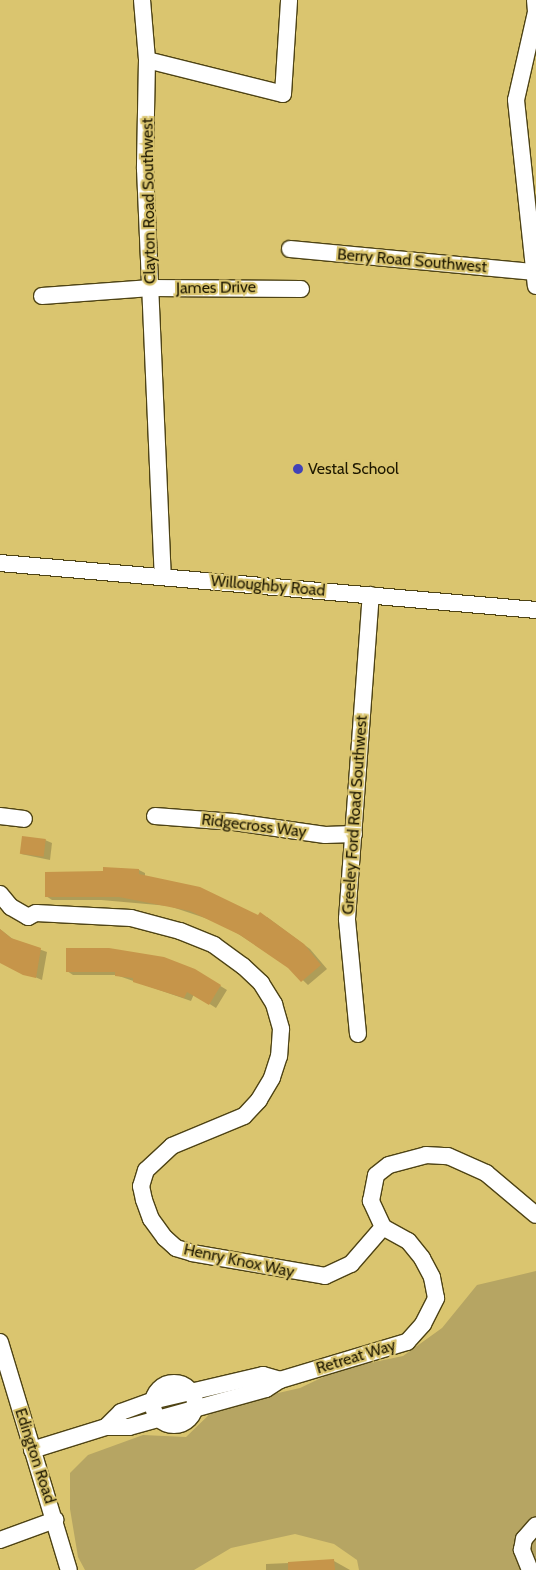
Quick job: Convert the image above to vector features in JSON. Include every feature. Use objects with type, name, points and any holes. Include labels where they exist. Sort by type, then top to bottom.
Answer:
[{"type":"street","name":"Clayton Road Southwest","points":[[142,0],[147,60],[145,169],[163,577]]},
{"type":"street","points":[[147,60],[283,94],[289,0]]},
{"type":"street","points":[[536,0],[536,12],[516,100],[536,279]]},
{"type":"street","name":"Berry Road Southwest","points":[[290,249],[536,279]]},
{"type":"street","name":"James Drive","points":[[42,296],[151,288],[301,289]]},
{"type":"street","name":"Willoughby Road","points":[[0,563],[536,610]]},
{"type":"street","name":"Greeley Ford Road Southwest","points":[[358,1034],[347,919],[371,595]]},
{"type":"street","points":[[0,816],[24,819]]},
{"type":"street","name":"Ridgecross Way","points":[[155,816],[234,822],[325,834],[354,834]]},
{"type":"street","name":"Henry Knox Way","points":[[0,894],[11,907],[28,917],[36,913],[131,918],[180,931],[214,945],[243,966],[261,983],[274,1004],[281,1029],[279,1056],[272,1078],[259,1100],[244,1116],[172,1146],[146,1170],[141,1186],[151,1219],[165,1238],[176,1248],[192,1253],[326,1276],[351,1264],[383,1227]]},
{"type":"street","points":[[383,1227],[371,1201],[376,1175],[389,1165],[426,1155],[448,1156],[486,1173],[536,1215]]},
{"type":"street","name":"Retreat Way","points":[[106,1427],[122,1412],[152,1401],[194,1399],[263,1375],[280,1380],[407,1342],[423,1324],[436,1298],[432,1277],[408,1241],[383,1227]]},
{"type":"street","name":"Edington Road","points":[[0,1342],[69,1570]]},
{"type":"street","points":[[152,1401],[157,1418],[164,1423],[180,1425],[187,1421],[194,1399]]},
{"type":"street","name":"Retreat Way","points":[[32,1450],[106,1427],[130,1427],[157,1418]]},
{"type":"street","points":[[0,1540],[55,1520]]},
{"type":"street","points":[[530,1570],[522,1550],[524,1539],[536,1525]]},
{"type":"shaded area","points":[[536,1271],[536,1570],[359,1570],[357,1560],[334,1544],[295,1534],[231,1548],[194,1570],[85,1570],[78,1557],[70,1509],[70,1473],[88,1455],[143,1435],[186,1437],[217,1407],[300,1388],[340,1369],[403,1356],[442,1328],[477,1285]]},
{"type":"building","points":[[22,836],[46,839],[44,857],[20,854]]},
{"type":"building","points":[[103,867],[139,869],[139,874],[200,887],[258,915],[260,912],[304,944],[321,965],[301,982],[288,968],[240,935],[190,911],[119,897],[45,897],[45,872],[103,871]]},
{"type":"building","points":[[0,929],[11,938],[41,948],[36,978],[23,975],[0,963]]},
{"type":"building","points":[[66,948],[109,948],[164,957],[195,969],[221,985],[209,1005],[187,992],[184,998],[133,982],[133,978],[115,976],[115,972],[66,972]]},
{"type":"building","points":[[334,1559],[335,1570],[288,1570],[288,1562]]},
{"type":"place","name":"Vestal School","points":[[298,469]]}]
